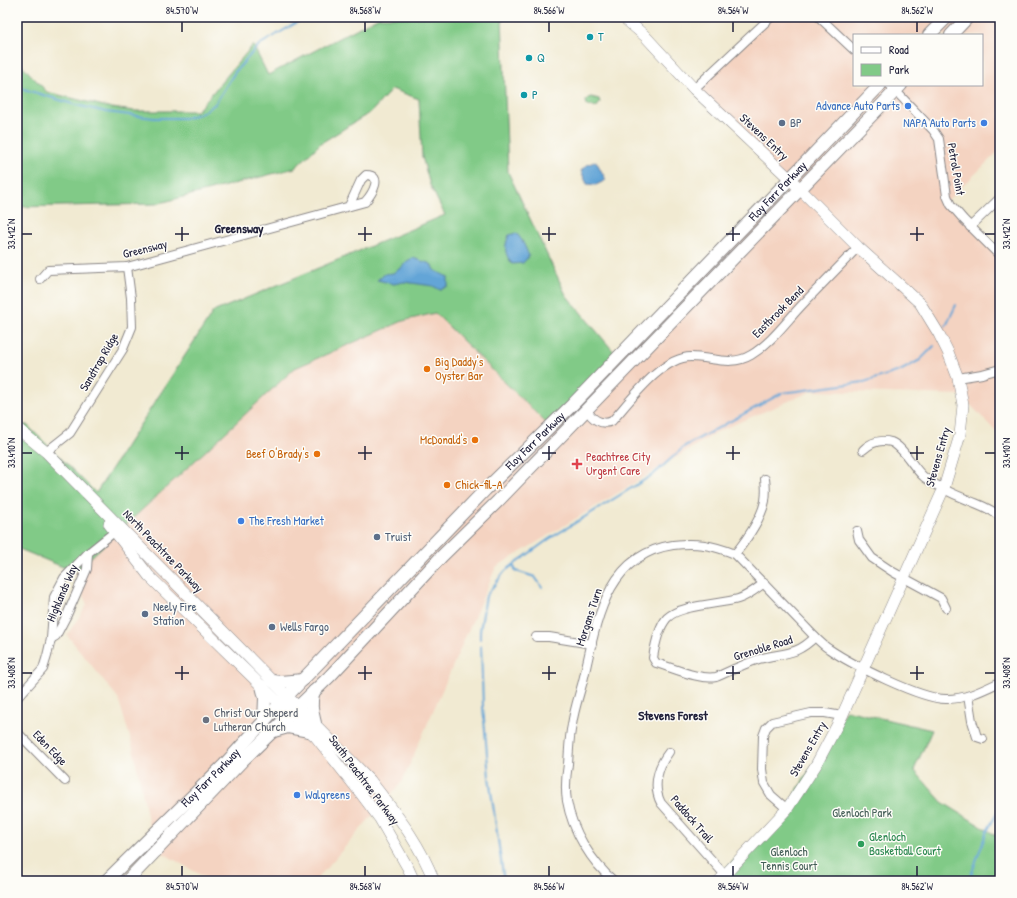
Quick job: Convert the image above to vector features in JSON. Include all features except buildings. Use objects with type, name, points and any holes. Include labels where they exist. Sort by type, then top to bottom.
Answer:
[{"type":"main road","points":[[930,34],[947,17]]},
{"type":"main road","points":[[952,34],[968,17]]},
{"type":"main road","name":"Floy Farr Parkway","points":[[106,881],[224,765],[283,700],[485,490],[572,405],[879,86]]},
{"type":"main road","name":"Floy Farr Parkway","points":[[127,881],[243,760],[330,676],[442,556],[498,501],[800,189],[895,87]]},
{"type":"main road","points":[[498,501],[494,496],[496,491],[522,463],[524,452]]},
{"type":"main road","points":[[442,556],[444,546],[480,509],[483,504],[485,490]]},
{"type":"main road","points":[[264,721],[267,684],[303,680]]},
{"type":"main road","points":[[273,731],[288,727],[312,727],[311,708],[314,691]]},
{"type":"street","name":"Stevens Entry","points":[[623,17],[644,36],[694,89],[790,179],[858,248],[920,303],[948,352],[958,378],[963,405],[960,434],[944,488],[842,716],[816,765],[787,809],[722,878]]},
{"type":"street","points":[[694,89],[771,17]]},
{"type":"street","points":[[819,17],[853,49]]},
{"type":"street","name":"Petrol Point","points":[[895,87],[933,130],[939,139],[947,196],[951,205],[970,227],[1000,256]]},
{"type":"street","points":[[970,227],[1000,198]]},
{"type":"street","name":"Greensway","points":[[40,279],[48,270],[127,267],[349,206]]},
{"type":"street","name":"Eastbrook Bend","points":[[587,409],[593,418],[599,422],[607,424],[664,367],[677,360],[690,357],[734,361],[750,355],[774,336],[858,248]]},
{"type":"street","name":"Sandtrap Ridge","points":[[46,452],[70,433],[123,349],[132,327],[131,298],[127,267]]},
{"type":"street","points":[[958,378],[1000,370]]},
{"type":"street","name":"North Peachtree Parkway","points":[[17,428],[46,452],[85,491],[118,529],[230,639],[267,684],[294,710]]},
{"type":"street","points":[[863,450],[871,443],[889,442],[894,444],[924,477],[934,484],[966,500],[986,507],[1000,517]]},
{"type":"street","points":[[735,554],[746,539],[763,508],[765,500],[765,479]]},
{"type":"street","name":"North Peachtree Parkway","points":[[118,529],[149,576],[222,648],[267,684]]},
{"type":"street","name":"Highlands Way","points":[[17,698],[43,669],[51,639],[54,597],[64,578],[88,553],[118,529]]},
{"type":"street","points":[[857,531],[859,540],[872,558],[893,572],[941,598],[946,608]]},
{"type":"street","name":"Morgans Turn","points":[[614,881],[605,874],[592,856],[578,832],[570,813],[567,800],[566,780],[572,724],[600,611],[609,590],[622,572],[635,559],[661,547],[682,544],[704,544],[720,548],[735,554],[814,637],[827,648],[864,668],[910,689],[931,696],[947,699],[968,696],[1000,682]]},
{"type":"street","name":"Highlands Way","points":[[51,639],[56,636],[70,608],[87,568],[88,553]]},
{"type":"street","name":"Grenoble Road","points":[[764,583],[746,596],[688,608],[668,616],[663,623],[654,649],[653,658],[656,663],[701,677],[716,677],[759,659],[798,650],[805,646],[814,637]]},
{"type":"street","points":[[536,637],[549,637],[592,644]]},
{"type":"street","points":[[222,648],[230,639]]},
{"type":"street","points":[[968,696],[972,721],[977,737],[983,740]]},
{"type":"street","name":"South Peachtree Parkway","points":[[294,710],[370,780],[412,835],[426,861],[434,881]]},
{"type":"street","points":[[787,809],[771,796],[764,783],[762,769],[763,736],[766,728],[772,722],[811,713],[825,712],[842,716]]},
{"type":"street","name":"South Peachtree Parkway","points":[[312,727],[316,737],[380,819],[414,881]]},
{"type":"street","name":"Eden Edge","points":[[17,732],[65,781]]},
{"type":"street","name":"Paddock Trail","points":[[669,752],[658,771],[658,796],[661,803],[722,878]]},
{"type":"shaded area","points":[[771,17],[1000,17],[1000,150],[946,202],[994,247],[1000,241],[1000,436],[961,395],[812,391],[721,430],[496,567],[402,782],[315,881],[211,881],[154,848],[132,744],[118,698],[67,635],[87,605],[75,572],[295,368],[403,321],[435,313],[550,427],[706,262],[791,189],[722,111],[694,89]]},
{"type":"green space","points":[[379,17],[502,17],[508,172],[566,295],[615,353],[550,427],[435,313],[403,321],[295,368],[75,572],[17,548],[17,426],[27,425],[96,493],[213,312],[445,215],[430,185],[422,157],[419,99],[392,89],[371,112],[321,143],[295,168],[156,204],[17,207],[17,60],[47,92],[112,108],[134,111],[197,111],[253,45],[268,75]]},
{"type":"green space","points":[[591,97],[599,99],[600,102],[597,107],[587,105],[586,101]]},
{"type":"green space","name":"Glenloch Park","points":[[846,710],[932,730],[914,770],[942,802],[1000,838],[1000,881],[712,881],[782,815]]},
{"type":"water","points":[[596,161],[606,180],[596,185],[587,184],[581,171],[585,166]]},
{"type":"water","points":[[516,233],[522,241],[529,256],[523,263],[512,264],[507,257],[506,243],[509,235]]},
{"type":"water","points":[[413,258],[431,264],[434,270],[448,277],[448,286],[440,290],[433,286],[404,282],[394,284],[377,280],[385,274],[393,273]]},
{"type":"waterway","points":[[17,87],[76,105],[106,112],[154,118],[186,118],[202,113],[215,104],[235,72],[259,45],[306,17]]},
{"type":"waterway","points":[[946,326],[956,305]]},
{"type":"waterway","points":[[480,639],[486,596],[505,571],[549,539],[654,474],[685,446],[782,393],[864,382],[900,371],[920,360],[934,346]]},
{"type":"waterway","points":[[513,565],[516,571],[535,577],[542,587]]},
{"type":"waterway","points":[[481,646],[483,707],[489,777],[504,881]]},
{"type":"waterway","points":[[969,881],[986,833],[1000,808]]},
{"type":"place","name":"T","points":[[590,37]]},
{"type":"place","name":"Q","points":[[529,58]]},
{"type":"place","name":"P","points":[[524,95]]},
{"type":"place","name":"Advance Auto Parts","points":[[908,106]]},
{"type":"place","name":"BP","points":[[782,123]]},
{"type":"place","name":"NAPA Auto Parts","points":[[984,123]]},
{"type":"place","name":"Big Daddy's Oyster Bar","points":[[427,369]]},
{"type":"place","name":"McDonald's","points":[[475,440]]},
{"type":"place","name":"Beef O'Brady's","points":[[317,454]]},
{"type":"place","name":"Peachtree City Urgent Care","points":[[577,464]]},
{"type":"place","name":"Chick-fil-A","points":[[447,485]]},
{"type":"place","name":"The Fresh Market","points":[[241,521]]},
{"type":"place","name":"Truist","points":[[377,537]]},
{"type":"place","name":"Neely Fire Station","points":[[145,614]]},
{"type":"place","name":"Wells Fargo","points":[[272,627]]},
{"type":"place","name":"Christ Our Sheperd Lutheran Church","points":[[206,720]]},
{"type":"place","name":"Walgreens","points":[[297,795]]},
{"type":"place","name":"Glenloch Basketball Court","points":[[861,844]]},
{"type":"district","name":"Greensway","points":[[239,228]]},
{"type":"district","name":"Stevens Forest","points":[[673,715]]},
{"type":"park label","name":"Glenloch Tennis Court","points":[[789,859]]}]
